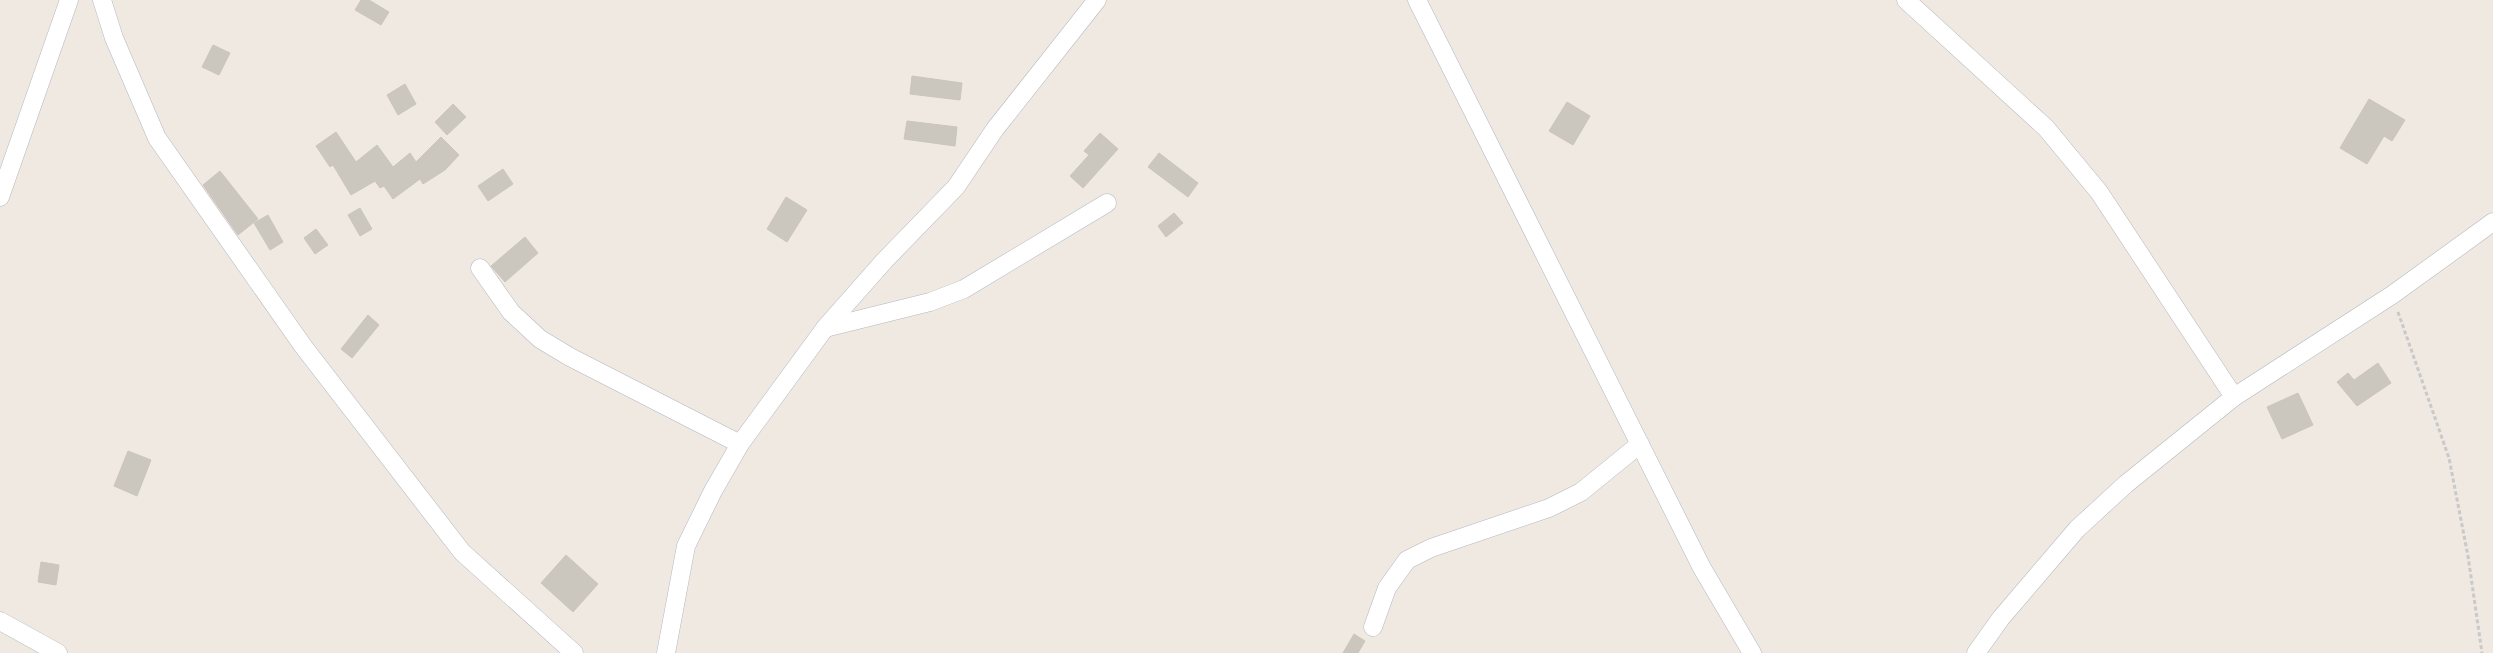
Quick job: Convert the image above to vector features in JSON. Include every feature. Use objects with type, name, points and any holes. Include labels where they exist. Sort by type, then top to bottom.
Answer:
[{"type":"street","points":[[0,197],[69,0]]},
{"type":"street","points":[[102,0],[114,38],[157,138],[303,346],[462,552],[574,653]]},
{"type":"street","points":[[666,653],[686,546],[712,491],[740,444],[825,328],[885,260],[956,187],[995,129],[1097,0]]},
{"type":"street","points":[[1416,0],[1702,568],[1752,653]]},
{"type":"street","points":[[1906,0],[2046,128],[2093,185],[2234,397]]},
{"type":"street","points":[[825,328],[930,302],[964,289],[1107,202]]},
{"type":"street","points":[[1976,653],[2001,618],[2077,529],[2126,484],[2234,397],[2392,295],[2493,222]]},
{"type":"street","points":[[480,268],[511,312],[540,339],[570,357],[740,444]]},
{"type":"street","points":[[1373,627],[1387,588],[1407,560],[1431,548],[1549,508],[1582,492],[1640,444]]},
{"type":"street","points":[[0,621],[58,653]]},
{"type":"path","points":[[2392,295],[2449,458],[2468,556],[2482,653]]},
{"type":"building","points":[[361,0],[369,0],[389,12],[381,25],[355,10]]},
{"type":"building","points":[[213,45],[230,53],[219,75],[202,67]]},
{"type":"building","points":[[912,76],[962,83],[960,100],[910,94]]},
{"type":"building","points":[[405,84],[416,104],[398,115],[387,95]]},
{"type":"building","points":[[2369,99],[2405,120],[2392,141],[2384,136],[2367,164],[2340,148]]},
{"type":"building","points":[[1567,102],[1590,116],[1573,145],[1549,131]]},
{"type":"building","points":[[453,104],[466,117],[447,135],[435,122]]},
{"type":"building","points":[[907,121],[957,127],[955,146],[904,139]]},
{"type":"building","points":[[336,132],[356,162],[377,145],[393,167],[410,153],[416,162],[441,137],[459,155],[445,170],[423,184],[420,179],[393,199],[384,186],[380,188],[375,181],[351,195],[333,165],[330,167],[316,146]]},
{"type":"building","points":[[1100,133],[1118,149],[1083,188],[1070,176],[1089,155],[1084,151]]},
{"type":"building","points":[[1159,153],[1198,183],[1188,197],[1148,167]]},
{"type":"building","points":[[503,169],[513,184],[488,201],[478,186]]},
{"type":"building","points":[[220,171],[258,219],[238,235],[203,185]]},
{"type":"building","points":[[786,197],[807,210],[787,242],[767,229]]},
{"type":"building","points":[[360,208],[372,229],[360,236],[348,215]]},
{"type":"building","points":[[1174,213],[1183,223],[1166,237],[1158,226]]},
{"type":"building","points":[[268,215],[283,242],[270,250],[254,223]]},
{"type":"building","points":[[316,229],[328,245],[315,254],[304,238]]},
{"type":"building","points":[[525,237],[538,253],[505,282],[491,266]]},
{"type":"building","points":[[368,315],[379,325],[352,358],[341,349]]},
{"type":"building","points":[[2378,363],[2391,383],[2357,406],[2337,382],[2348,373],[2354,380]]},
{"type":"building","points":[[2298,393],[2313,425],[2282,439],[2267,407]]},
{"type":"building","points":[[128,451],[151,460],[137,496],[114,486]]},
{"type":"building","points":[[566,555],[598,584],[573,612],[541,583]]},
{"type":"building","points":[[41,562],[59,565],[56,585],[38,582]]},
{"type":"building","points":[[1354,634],[1365,641],[1358,653],[1343,653]]}]
